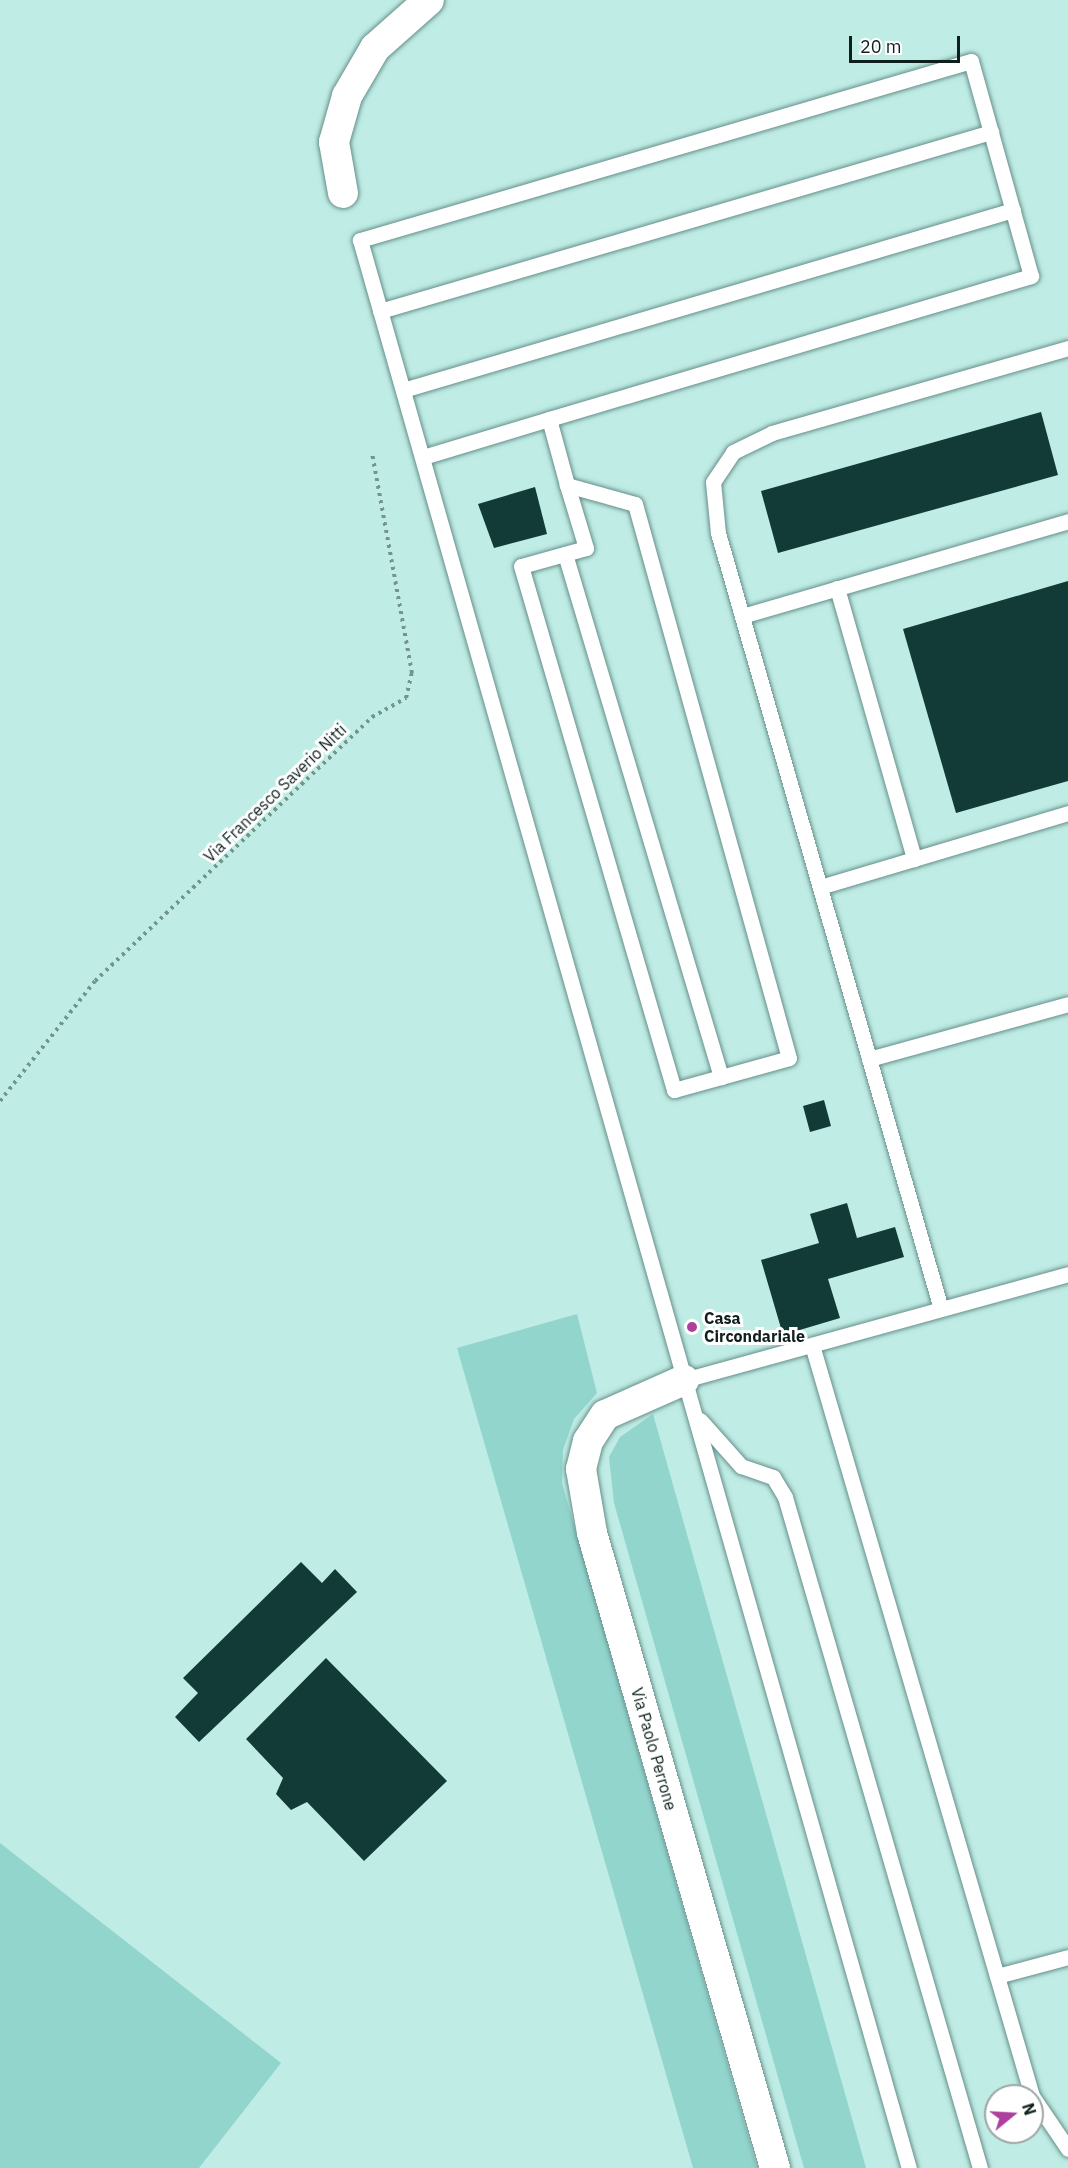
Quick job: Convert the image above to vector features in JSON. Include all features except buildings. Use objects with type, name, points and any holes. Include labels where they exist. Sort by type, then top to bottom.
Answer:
[{"type":"street","points":[[344,193],[334,142],[347,96],[375,48],[429,0]]},
{"type":"street","name":"Via Paolo Perrone","points":[[688,1393],[605,1415],[588,1441],[581,1469],[592,1533],[775,2168]]},
{"type":"lane","points":[[423,457],[1031,276],[971,61],[360,240],[909,2168]]},
{"type":"lane","points":[[380,311],[991,132]]},
{"type":"lane","points":[[403,390],[1013,210]]},
{"type":"lane","points":[[941,1309],[718,533],[713,482],[733,452],[772,433],[1068,348]]},
{"type":"lane","points":[[549,419],[567,485],[586,548],[522,566],[674,1090],[789,1058],[635,504],[567,485]]},
{"type":"lane","points":[[742,616],[1068,521]]},
{"type":"lane","points":[[565,554],[721,1077]]},
{"type":"lane","points":[[837,588],[914,859]]},
{"type":"lane","points":[[820,887],[1068,813]]},
{"type":"lane","points":[[869,1059],[1068,1004]]},
{"type":"lane","points":[[688,1393],[812,1345],[1068,1274]]},
{"type":"lane","points":[[812,1345],[1028,2084]]},
{"type":"lane","points":[[688,1393],[726,1453],[741,1466],[773,1477],[785,1497],[980,2168]]},
{"type":"lane","points":[[997,1976],[1068,1957]]},
{"type":"lane","points":[[1044,2114],[1068,2149]]},
{"type":"path","name":"Via Francesco Saverio Nitti","points":[[0,1101],[95,981],[372,717],[406,698],[412,673],[372,453]]},
{"type":"shaded area","points":[[577,1314],[597,1393],[574,1419],[563,1450],[562,1483],[757,2168],[693,2168],[457,1348]]},
{"type":"shaded area","points":[[653,1414],[866,2168],[804,2168],[614,1503],[609,1457],[620,1437]]},
{"type":"shaded area","points":[[0,1843],[281,2063],[199,2168],[0,2168]]},
{"type":"place","name":"Casa Circondariale","points":[[692,1327]]}]
